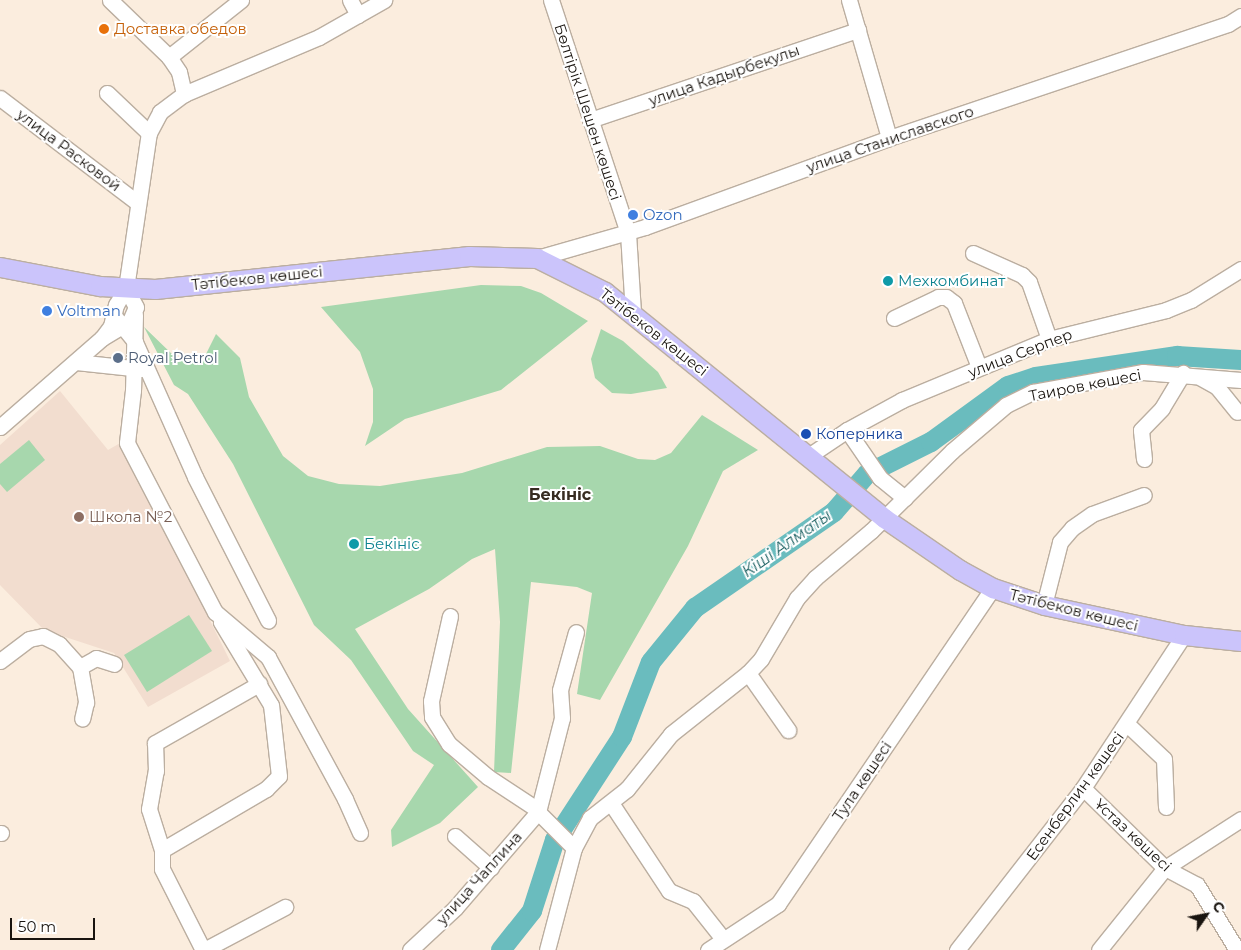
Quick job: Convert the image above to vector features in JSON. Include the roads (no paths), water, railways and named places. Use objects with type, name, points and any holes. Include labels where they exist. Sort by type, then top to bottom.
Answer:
[{"type":"main road","name":"Тәтібеков көшесі","points":[[0,267],[126,288],[155,289],[469,256],[537,258],[598,288],[633,313],[884,518],[936,555],[993,588],[1044,605],[1184,635],[1241,641]]},
{"type":"street","points":[[110,0],[169,57],[179,72],[184,94]]},
{"type":"street","points":[[169,57],[241,0]]},
{"type":"street","points":[[350,0],[358,15]]},
{"type":"street","points":[[135,342],[119,322],[116,305],[126,288],[149,133],[160,112],[184,94],[274,58],[384,0]]},
{"type":"street","name":"Бөлтірік Шешен көшесі","points":[[551,0],[628,233],[633,313]]},
{"type":"street","points":[[849,0],[890,138]]},
{"type":"street","name":"улица Станиславского","points":[[537,258],[628,233],[890,138],[1209,30],[1241,16]]},
{"type":"street","name":"улица Кадырбекулы","points":[[590,120],[858,30]]},
{"type":"street","points":[[107,93],[149,133]]},
{"type":"street","name":"улица Расковой","points":[[0,98],[138,202]]},
{"type":"street","points":[[973,253],[1022,275],[1028,282],[1049,339]]},
{"type":"street","name":"улица Серпер","points":[[808,457],[847,430],[902,400],[1049,339],[1166,310],[1191,300],[1241,269]]},
{"type":"street","points":[[126,288],[136,307],[135,342],[141,369],[268,620]]},
{"type":"street","points":[[894,318],[938,297],[946,298],[954,303],[979,367]]},
{"type":"street","points":[[0,427],[76,362],[119,322],[135,315]]},
{"type":"street","points":[[76,362],[141,369]]},
{"type":"street","points":[[141,369],[127,442],[216,612],[271,705],[279,776],[266,790],[162,850]]},
{"type":"street","name":"Таиров көшесі","points":[[547,950],[570,844],[590,818],[627,789],[671,734],[748,673],[761,658],[797,598],[884,518],[952,451],[1006,405],[1033,392],[1143,372],[1188,373],[1241,380]]},
{"type":"street","points":[[1144,459],[1141,430],[1162,408],[1188,373],[1217,387],[1237,412]]},
{"type":"street","points":[[847,430],[880,478],[905,498]]},
{"type":"street","points":[[1044,605],[1060,542],[1072,528],[1092,514],[1144,494]]},
{"type":"street","name":"Тула көшесі","points":[[708,950],[778,904],[993,588]]},
{"type":"street","points":[[216,612],[268,656],[345,799],[360,833]]},
{"type":"street","points":[[450,616],[432,701],[432,717],[450,744],[488,777],[541,814],[570,844]]},
{"type":"street","points":[[541,814],[562,718],[560,690],[576,632]]},
{"type":"street","name":"Есенберлин көшесі","points":[[957,950],[1083,788],[1184,635]]},
{"type":"street","points":[[5,656],[29,638],[43,636],[58,644],[80,667],[86,702],[82,719]]},
{"type":"street","points":[[80,667],[96,658],[114,664]]},
{"type":"street","points":[[748,673],[788,730]]},
{"type":"street","points":[[259,684],[155,743],[156,771],[149,809],[162,850],[162,869],[204,950],[285,906]]},
{"type":"street","points":[[1127,724],[1164,759],[1166,807]]},
{"type":"street","name":"Ұстаз көшесі","points":[[1083,788],[1165,868],[1197,885],[1237,950]]},
{"type":"street","points":[[611,803],[669,892],[693,901],[723,939]]},
{"type":"street","name":"улица Чаплина","points":[[410,950],[541,814]]},
{"type":"street","points":[[1099,950],[1165,868],[1241,819]]},
{"type":"street","points":[[455,836],[491,868]]},
{"type":"waterway","name":"Кіші Алматы","points":[[501,950],[532,911],[555,840],[622,737],[651,662],[695,608],[834,512],[867,474],[931,442],[1008,386],[1036,377],[1177,356],[1241,360]]},
{"type":"place","name":"Доставка обедов","points":[[104,29]]},
{"type":"place","name":"Ozon","points":[[633,215]]},
{"type":"place","name":"Мехкомбинат","points":[[888,281]]},
{"type":"place","name":"Voltman","points":[[47,311]]},
{"type":"place","name":"Royal Petrol","points":[[118,358]]},
{"type":"place","name":"Коперника","points":[[806,434]]},
{"type":"place","name":"Школа №2","points":[[79,517]]},
{"type":"place","name":"Бекініс","points":[[354,544]]},
{"type":"district","name":"Бекініс","points":[[560,495]]}]
